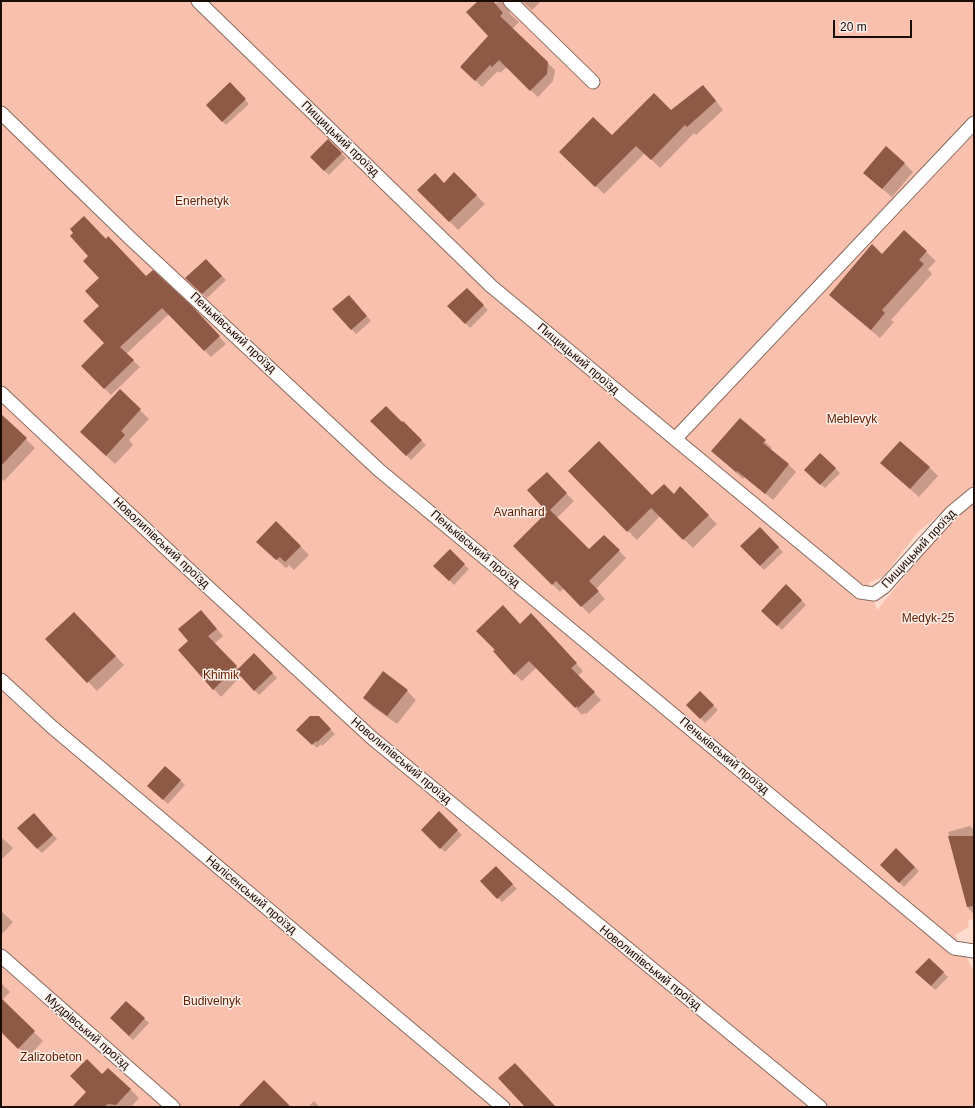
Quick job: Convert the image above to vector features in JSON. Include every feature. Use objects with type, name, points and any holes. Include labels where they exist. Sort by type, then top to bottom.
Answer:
[{"type":"lane","name":"Пищицький проїзд","points":[[198,1],[491,286],[860,592],[874,594],[884,587],[951,513],[974,494]]},
{"type":"lane","points":[[510,1],[593,82]]},
{"type":"lane","name":"Пеньківський проїзд","points":[[1,113],[131,239],[379,470],[954,948],[974,951]]},
{"type":"lane","points":[[675,439],[974,124]]},
{"type":"lane","name":"Новолипівський проїзд","points":[[1,393],[172,554],[372,738],[820,1107]]},
{"type":"lane","name":"Налісенський проїзд","points":[[1,680],[58,732],[503,1107]]},
{"type":"lane","name":"Мудрівський проїзд","points":[[1,956],[173,1107]]},
{"type":"green space","points":[[1,1],[974,1],[974,486],[917,533],[884,576],[869,583],[877,610],[950,522],[974,502],[974,919],[968,920],[969,927],[955,935],[974,972],[974,1107],[1,1107]]},
{"type":"building","points":[[478,1],[493,1],[503,13],[500,16],[548,62],[547,74],[530,91],[499,60],[492,67],[490,65],[475,81],[460,67],[488,36],[466,12]]},
{"type":"building","points":[[230,82],[246,99],[222,122],[206,105]]},
{"type":"building","points":[[703,85],[716,101],[687,127],[685,125],[651,160],[636,146],[595,187],[559,152],[593,117],[612,135],[654,93],[671,110]]},
{"type":"building","points":[[328,139],[342,153],[324,171],[310,157]]},
{"type":"building","points":[[886,146],[905,163],[882,189],[863,173]]},
{"type":"building","points":[[454,172],[477,195],[449,222],[417,190],[435,173],[444,183]]},
{"type":"building","points":[[84,216],[106,239],[108,236],[146,276],[153,270],[192,306],[220,336],[204,351],[162,308],[120,347],[134,360],[104,389],[81,366],[104,343],[83,321],[99,306],[85,291],[99,278],[83,261],[88,256],[70,236],[73,233],[70,229]]},
{"type":"building","points":[[904,230],[927,251],[919,260],[924,264],[882,310],[885,313],[871,330],[829,295],[872,244],[882,254]]},
{"type":"building","points":[[206,259],[222,276],[202,294],[185,278]]},
{"type":"building","points":[[467,288],[484,305],[465,324],[447,306]]},
{"type":"building","points":[[349,295],[367,316],[351,330],[332,309]]},
{"type":"building","points":[[120,389],[141,409],[121,431],[125,435],[106,456],[80,432]]},
{"type":"building","points":[[386,406],[422,440],[406,456],[370,421]]},
{"type":"building","points":[[1,414],[27,438],[1,466]]},
{"type":"building","points":[[740,418],[766,440],[763,443],[789,464],[765,494],[711,451]]},
{"type":"building","points":[[599,441],[652,495],[664,484],[674,494],[680,486],[709,515],[683,540],[651,508],[627,532],[568,471]]},
{"type":"building","points":[[900,441],[930,467],[910,489],[880,463]]},
{"type":"building","points":[[820,453],[836,468],[820,485],[804,470]]},
{"type":"building","points":[[547,472],[567,493],[550,510],[589,549],[604,535],[620,550],[589,581],[599,591],[581,607],[556,581],[552,585],[513,546],[547,512],[527,490]]},
{"type":"building","points":[[276,521],[301,546],[285,562],[280,557],[276,560],[256,542]]},
{"type":"building","points":[[760,527],[779,547],[760,566],[740,546]]},
{"type":"building","points":[[450,549],[465,564],[449,581],[433,566]]},
{"type":"building","points":[[786,584],[802,600],[777,626],[761,611]]},
{"type":"building","points":[[503,605],[520,624],[531,613],[577,663],[571,668],[595,692],[578,708],[577,706],[575,708],[529,661],[514,675],[493,651],[495,650],[476,631]]},
{"type":"building","points":[[201,610],[217,629],[208,636],[237,666],[213,690],[178,650],[188,641],[178,629]]},
{"type":"building","points":[[74,612],[116,656],[87,683],[45,639]]},
{"type":"building","points":[[254,653],[273,673],[254,691],[236,671]]},
{"type":"building","points":[[383,671],[408,690],[387,716],[363,698]]},
{"type":"building","points":[[700,691],[714,705],[700,719],[686,705]]},
{"type":"building","points":[[310,716],[319,716],[331,729],[312,745],[296,730]]},
{"type":"building","points":[[165,766],[181,780],[163,800],[147,786]]},
{"type":"building","points":[[439,811],[458,830],[440,849],[421,830]]},
{"type":"building","points":[[34,813],[53,835],[37,849],[17,828]]},
{"type":"building","points":[[948,836],[974,836],[974,906],[967,907]]},
{"type":"building","points":[[896,848],[915,867],[899,883],[880,865]]},
{"type":"building","points":[[496,866],[513,884],[497,899],[480,881]]},
{"type":"building","points":[[929,958],[944,972],[931,986],[915,972]]},
{"type":"building","points":[[1,998],[35,1031],[18,1049],[1,1032]]},
{"type":"building","points":[[126,1001],[145,1018],[129,1036],[110,1018]]},
{"type":"building","points":[[87,1059],[102,1074],[108,1068],[131,1089],[116,1105],[108,1104],[104,1107],[72,1107],[86,1092],[70,1076]]},
{"type":"building","points":[[515,1063],[556,1107],[525,1107],[498,1078]]},
{"type":"building","points":[[264,1080],[291,1107],[238,1107]]},
{"type":"park label","name":"Enerhetyk","points":[[202,202]]},
{"type":"park label","name":"Meblevyk","points":[[852,420]]},
{"type":"park label","name":"Avanhard","points":[[519,513]]},
{"type":"park label","name":"Medyk-25","points":[[928,619]]},
{"type":"park label","name":"Khimik","points":[[221,676]]},
{"type":"park label","name":"Budivelnyk","points":[[212,1002]]},
{"type":"park label","name":"Zalizobeton","points":[[51,1058]]}]
